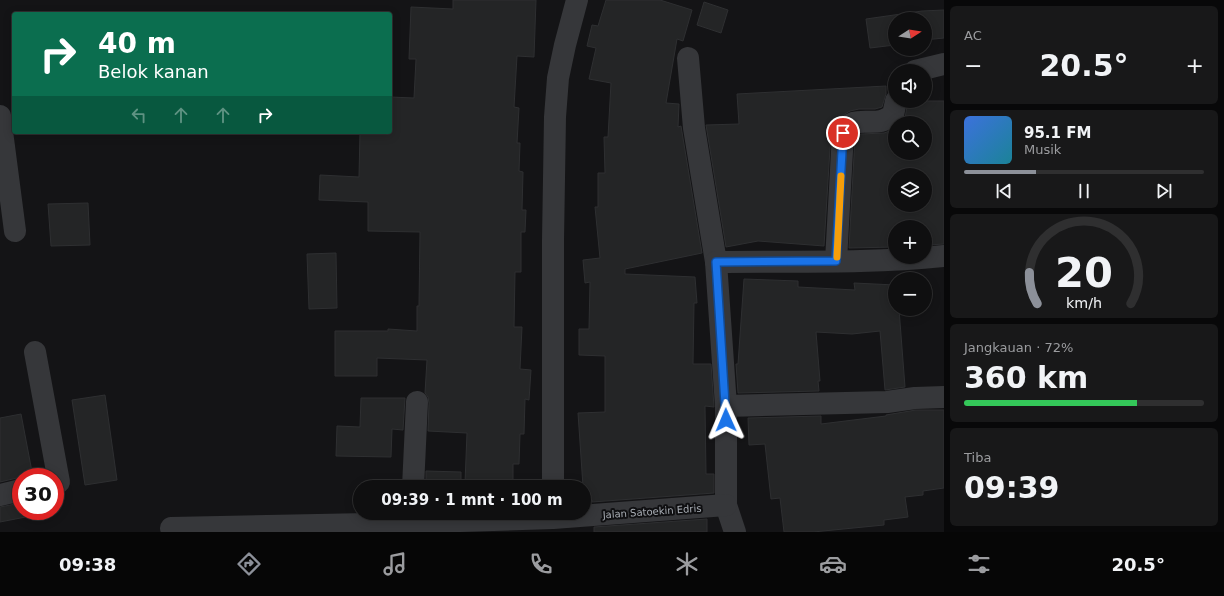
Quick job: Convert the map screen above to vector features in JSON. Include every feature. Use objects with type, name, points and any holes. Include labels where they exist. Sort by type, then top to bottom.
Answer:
[{"type":"street","points":[[553,480],[553,240],[555,117],[558,78],[565,44],[577,0]]},
{"type":"street","points":[[688,58],[694,128],[716,262],[726,406],[726,505],[735,532]]},
{"type":"street","points":[[932,67],[944,64]]},
{"type":"street","points":[[836,261],[843,133],[846,127],[851,124],[858,122],[882,121],[889,118],[893,114],[894,108]]},
{"type":"street","points":[[0,116],[15,231]]},
{"type":"street","points":[[716,262],[905,260],[944,256]]},
{"type":"street","points":[[35,352],[56,468]]},
{"type":"street","points":[[726,406],[887,402],[915,398],[944,397]]},
{"type":"street","points":[[413,480],[417,402]]},
{"type":"street","points":[[0,495],[12,492]]},
{"type":"street","name":"Jalan Satoekin Edris","points":[[507,520],[554,521],[726,505]]},
{"type":"street","name":"Jalan Satoekin Edris","points":[[171,528],[364,520]]},
{"type":"building","points":[[453,0],[536,0],[534,57],[517,56],[514,107],[519,108],[517,143],[520,143],[519,171],[523,172],[522,210],[526,210],[525,232],[521,232],[521,272],[515,272],[514,327],[522,327],[520,369],[531,370],[529,400],[525,399],[524,434],[520,434],[519,464],[513,464],[513,480],[465,480],[467,433],[428,431],[429,403],[428,397],[425,393],[427,360],[377,358],[377,376],[335,376],[335,331],[388,331],[388,329],[417,331],[417,306],[419,306],[420,232],[368,231],[368,202],[319,200],[320,175],[359,177],[360,134],[392,134],[392,97],[414,98],[416,59],[409,59],[411,7],[453,9]]},
{"type":"building","points":[[606,0],[660,0],[692,10],[683,41],[677,39],[666,103],[679,104],[678,127],[681,126],[702,253],[625,269],[625,274],[695,277],[697,303],[694,303],[693,364],[711,364],[714,407],[705,406],[706,474],[714,474],[714,493],[592,502],[591,480],[583,480],[578,413],[605,412],[605,356],[579,355],[579,329],[589,329],[590,282],[585,283],[583,260],[600,258],[595,207],[598,207],[598,173],[605,173],[604,137],[608,137],[611,83],[589,79],[596,48],[587,46],[592,25],[598,26]]},
{"type":"building","points":[[704,2],[728,10],[721,33],[697,25]]},
{"type":"building","points":[[944,10],[944,38],[932,39],[932,12],[915,12]]},
{"type":"building","points":[[888,16],[888,46],[870,48],[866,19]]},
{"type":"building","points":[[886,86],[886,94],[882,107],[850,111],[838,118],[832,127],[824,246],[758,241],[726,247],[706,125],[739,124],[737,94]]},
{"type":"building","points":[[932,101],[944,101],[944,244],[932,245],[932,220],[888,220],[888,247],[849,248],[855,137],[861,134],[888,132],[888,160],[932,160],[932,116],[905,116],[907,108],[932,108]]},
{"type":"building","points":[[88,203],[90,245],[51,246],[48,204]]},
{"type":"building","points":[[336,253],[337,308],[309,309],[307,254]]},
{"type":"building","points":[[744,279],[798,281],[798,287],[855,290],[854,283],[888,285],[888,316],[900,316],[905,387],[885,390],[880,331],[852,334],[816,332],[820,381],[818,381],[819,391],[738,393],[736,364],[738,364]]},
{"type":"building","points":[[105,395],[117,480],[85,485],[72,400]]},
{"type":"building","points":[[361,398],[405,398],[403,430],[392,429],[391,457],[336,456],[337,426],[360,427]]},
{"type":"building","points":[[916,410],[944,410],[944,488],[923,491],[923,495],[905,497],[908,517],[884,520],[884,525],[813,532],[784,532],[780,498],[771,499],[765,444],[749,445],[748,418],[821,416],[821,424],[886,416]]},
{"type":"building","points":[[21,414],[31,468],[12,468],[12,479],[0,482],[0,418]]},
{"type":"building","points":[[426,471],[461,472],[461,480],[426,480]]},
{"type":"building","points":[[12,505],[12,520],[0,522],[0,507]]},
{"type":"building","points":[[707,519],[707,532],[594,532],[594,527]]},
{"type":"slow traffic","points":[[837,257],[841,176]]},
{"type":"route","points":[[726,420],[716,262],[836,261],[843,133]]}]
